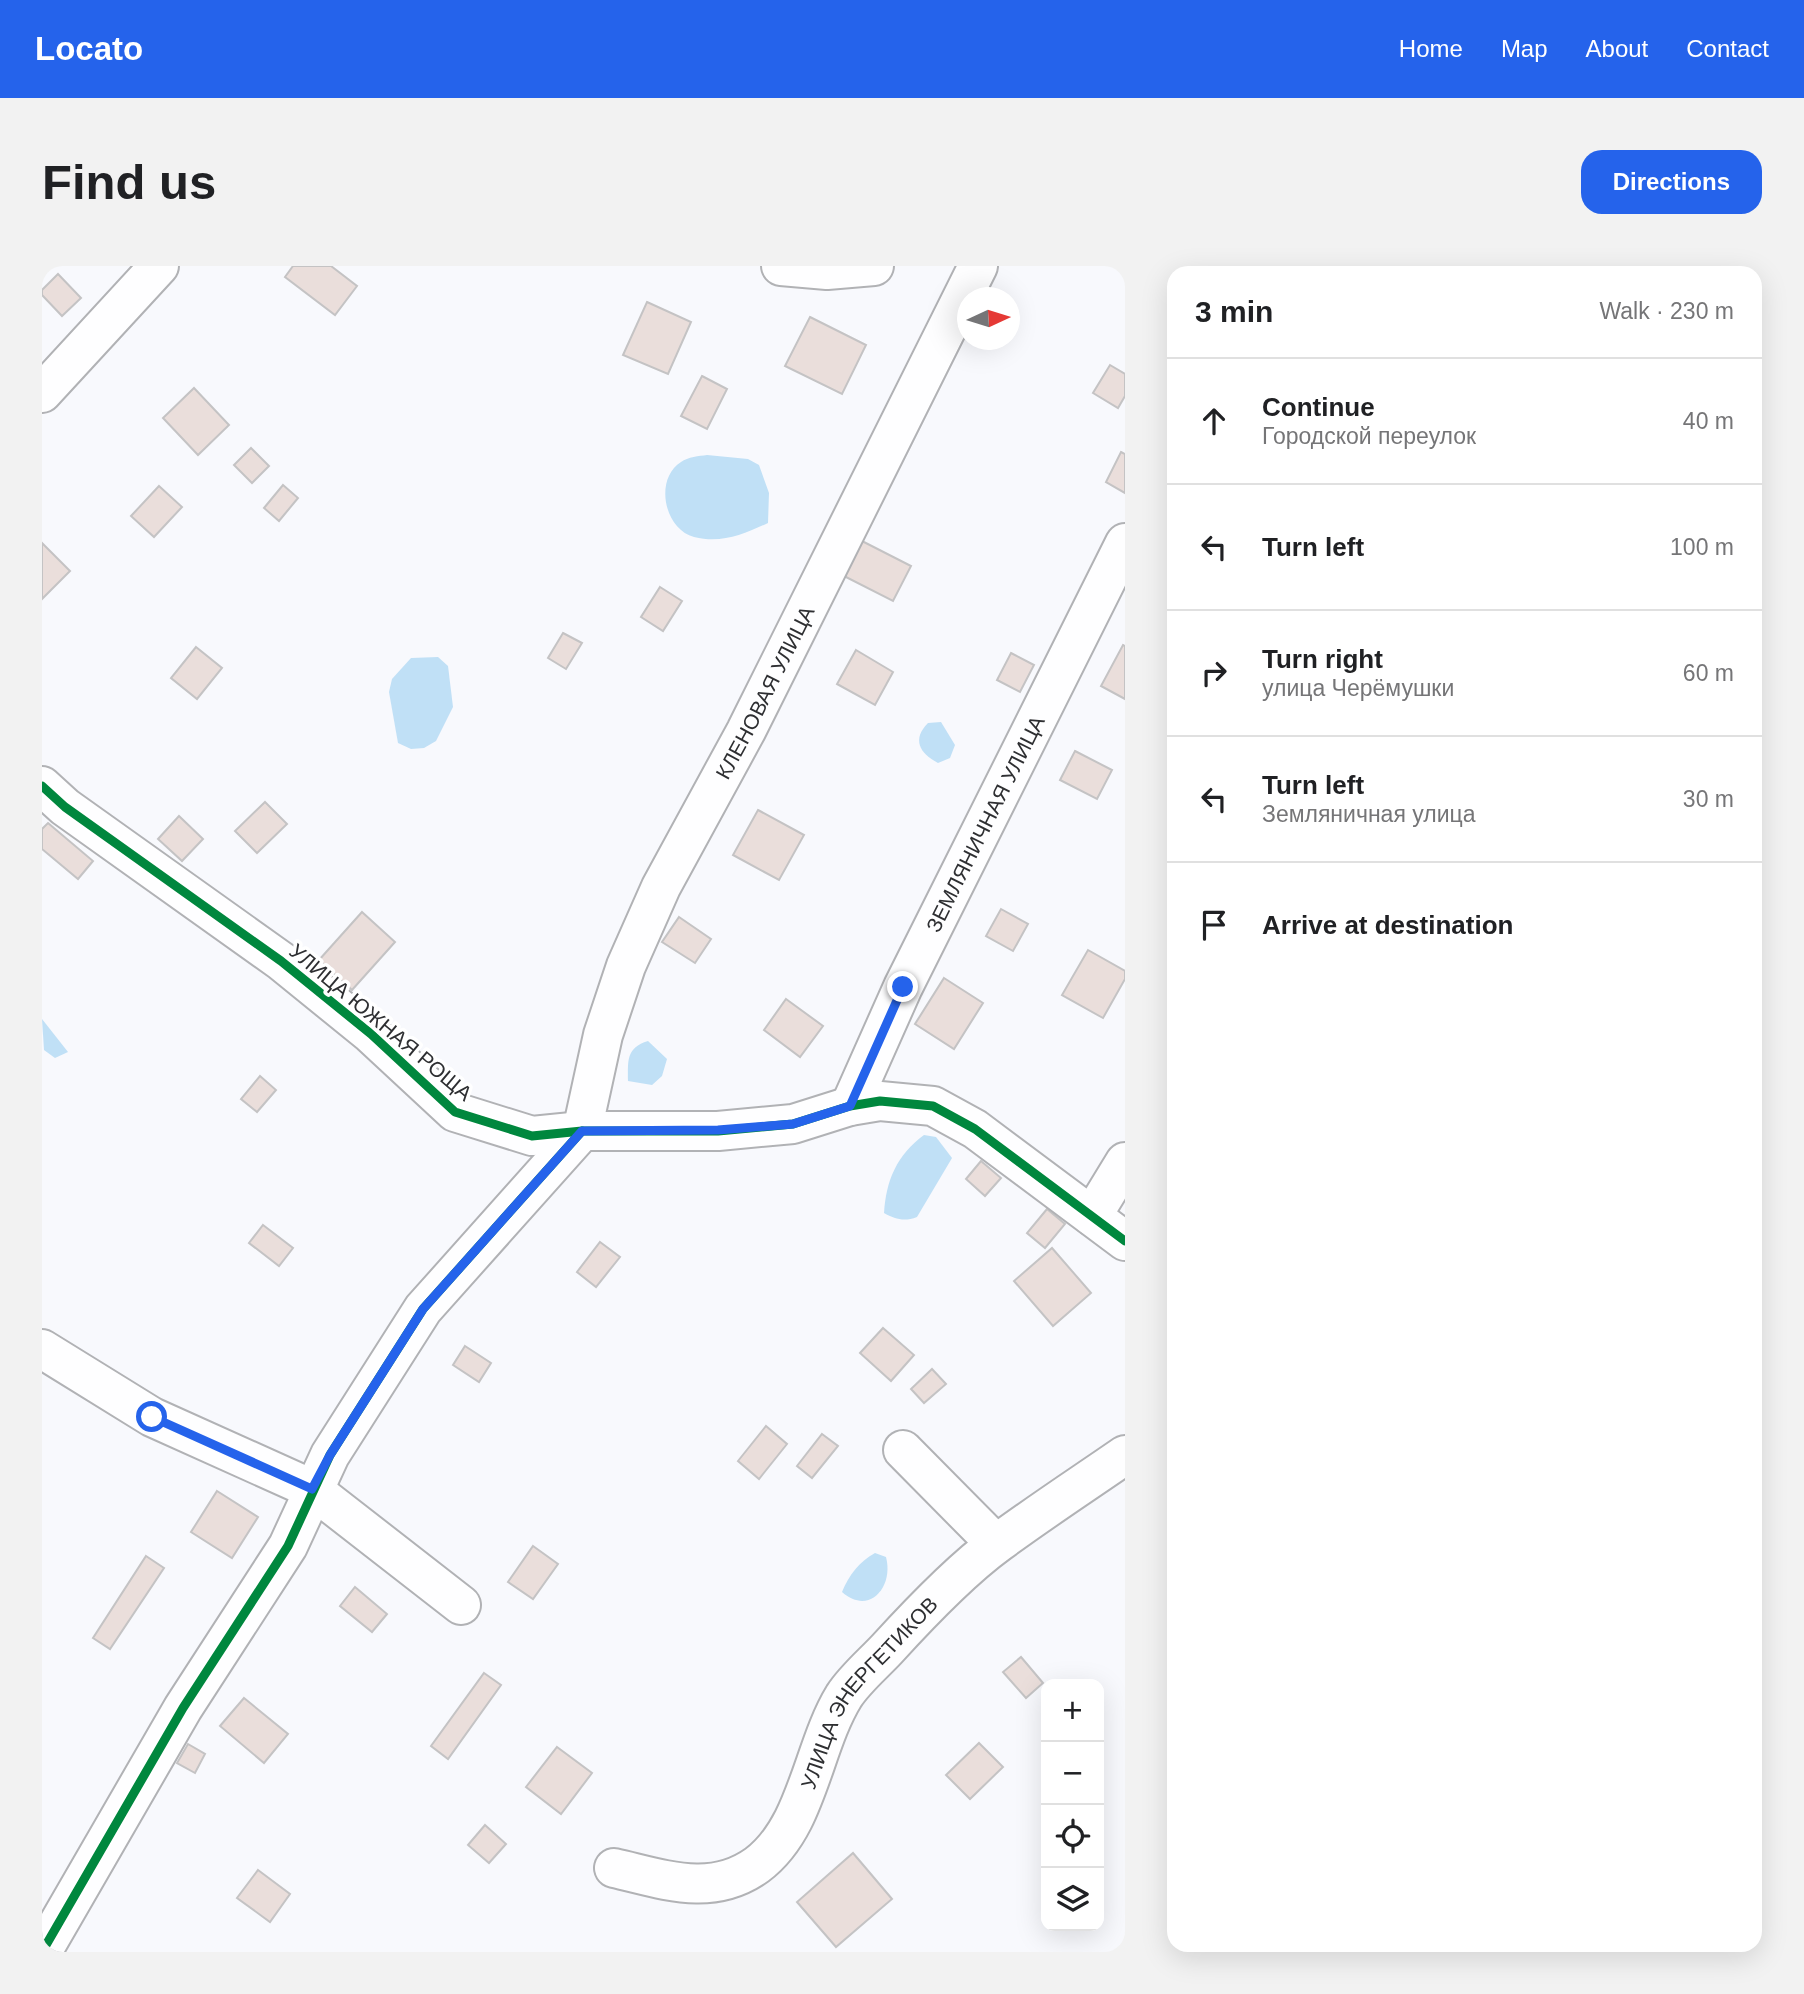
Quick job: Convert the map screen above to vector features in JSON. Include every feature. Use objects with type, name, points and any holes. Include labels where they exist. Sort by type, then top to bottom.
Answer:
[{"type":"street","points":[[42,393],[159,266]]},
{"type":"street","points":[[781,266],[827,270],[874,266]]},
{"type":"street","name":"КЛЕНОВАЯ УЛИЦА","points":[[582,1131],[603,1035],[626,966],[661,887],[746,731],[978,266]]},
{"type":"street","name":"ЗЕМЛЯНИЧНАЯ УЛИЦА","points":[[850,1106],[903,987],[1125,543]]},
{"type":"street","name":"УЛИЦА ЮЖНАЯ РОЩА","points":[[42,786],[65,807],[281,961],[371,1034],[455,1112],[532,1136],[582,1131],[718,1130],[780,1125],[850,1106],[880,1101],[933,1106],[975,1129],[1125,1241]]},
{"type":"street","points":[[42,1952],[183,1708],[288,1546],[330,1455],[423,1309],[582,1131]]},
{"type":"street","points":[[1092,1216],[1125,1162]]},
{"type":"street","points":[[43,1352],[152,1417],[312,1489],[461,1605]]},
{"type":"street","points":[[903,1450],[996,1544]]},
{"type":"street","name":"УЛИЦА ЭНЕРГЕТИКОВ","points":[[614,1868],[694,1886],[728,1878],[757,1864],[783,1835],[827,1729],[845,1695],[904,1630],[996,1544],[1125,1455]]},
{"type":"water","points":[[707,455],[748,459],[759,465],[769,493],[768,523],[723,539],[694,537],[676,524],[666,503],[667,480],[681,462]]},
{"type":"water","points":[[438,657],[448,666],[453,707],[436,741],[424,748],[411,749],[398,743],[389,692],[392,679],[411,658]]},
{"type":"water","points":[[941,722],[955,745],[950,758],[938,763],[926,755],[919,740],[928,723]]},
{"type":"water","points":[[42,1019],[68,1052],[55,1058],[44,1050]]},
{"type":"water","points":[[648,1041],[667,1059],[662,1076],[652,1085],[628,1081],[632,1051]]},
{"type":"water","points":[[924,1135],[936,1137],[952,1158],[917,1217],[904,1220],[892,1217],[884,1213],[890,1179],[900,1160]]},
{"type":"water","points":[[875,1553],[886,1557],[888,1568],[883,1588],[870,1599],[852,1599],[842,1592],[845,1586],[859,1565]]},
{"type":"building","points":[[293,266],[331,266],[357,286],[335,315],[285,277]]},
{"type":"building","points":[[58,274],[81,298],[62,316],[42,295],[42,290]]},
{"type":"building","points":[[647,302],[691,322],[668,374],[623,355]]},
{"type":"building","points":[[810,317],[866,345],[842,394],[785,366]]},
{"type":"building","points":[[1110,365],[1125,374],[1125,396],[1118,408],[1093,393]]},
{"type":"building","points":[[702,376],[727,389],[707,429],[681,416]]},
{"type":"building","points":[[194,388],[229,425],[198,455],[163,418]]},
{"type":"building","points":[[251,448],[269,466],[252,483],[234,465]]},
{"type":"building","points":[[1121,452],[1125,454],[1125,493],[1106,482]]},
{"type":"building","points":[[283,485],[298,498],[279,521],[264,508]]},
{"type":"building","points":[[159,486],[182,507],[154,537],[131,516]]},
{"type":"building","points":[[858,539],[911,566],[893,601],[840,574]]},
{"type":"building","points":[[42,543],[70,571],[42,599]]},
{"type":"building","points":[[660,587],[682,601],[663,631],[641,617]]},
{"type":"building","points":[[563,633],[582,643],[566,669],[548,658]]},
{"type":"building","points":[[1123,645],[1125,646],[1125,699],[1101,686]]},
{"type":"building","points":[[196,647],[222,668],[197,699],[171,678]]},
{"type":"building","points":[[856,650],[893,672],[875,705],[837,684]]},
{"type":"building","points":[[1011,653],[1034,665],[1020,692],[997,680]]},
{"type":"building","points":[[1075,751],[1112,770],[1097,799],[1060,780]]},
{"type":"building","points":[[265,802],[287,824],[257,853],[235,831]]},
{"type":"building","points":[[758,810],[804,835],[779,880],[733,855]]},
{"type":"building","points":[[179,816],[203,839],[182,861],[158,839]]},
{"type":"building","points":[[48,823],[93,861],[78,879],[42,849],[42,829]]},
{"type":"building","points":[[1001,909],[1028,924],[1013,951],[986,936]]},
{"type":"building","points":[[362,912],[395,942],[352,990],[319,960]]},
{"type":"building","points":[[679,917],[711,939],[695,963],[662,942]]},
{"type":"building","points":[[1088,950],[1125,971],[1125,979],[1103,1018],[1062,995]]},
{"type":"building","points":[[944,978],[983,1003],[954,1049],[915,1024]]},
{"type":"building","points":[[786,999],[823,1026],[800,1057],[764,1030]]},
{"type":"building","points":[[260,1076],[276,1090],[257,1112],[241,1099]]},
{"type":"building","points":[[981,1161],[1001,1178],[985,1196],[966,1179]]},
{"type":"building","points":[[1047,1209],[1065,1224],[1045,1248],[1027,1233]]},
{"type":"building","points":[[263,1225],[293,1248],[279,1266],[249,1243]]},
{"type":"building","points":[[600,1242],[620,1257],[596,1287],[577,1272]]},
{"type":"building","points":[[1052,1248],[1091,1293],[1053,1326],[1014,1281]]},
{"type":"building","points":[[883,1328],[914,1355],[891,1381],[860,1353]]},
{"type":"building","points":[[465,1346],[491,1363],[479,1382],[453,1365]]},
{"type":"building","points":[[932,1369],[946,1384],[924,1403],[911,1389]]},
{"type":"building","points":[[766,1426],[787,1444],[759,1479],[738,1461]]},
{"type":"building","points":[[822,1434],[838,1446],[812,1478],[797,1466]]},
{"type":"building","points":[[217,1491],[258,1517],[232,1558],[191,1532]]},
{"type":"building","points":[[533,1546],[558,1564],[533,1599],[508,1582]]},
{"type":"building","points":[[146,1556],[164,1568],[110,1649],[93,1638]]},
{"type":"building","points":[[355,1587],[387,1614],[372,1632],[340,1606]]},
{"type":"building","points":[[1021,1657],[1041,1681],[1041,1685],[1026,1698],[1003,1672]]},
{"type":"building","points":[[484,1673],[501,1685],[448,1759],[431,1746]]},
{"type":"building","points":[[244,1698],[288,1734],[264,1763],[220,1726]]},
{"type":"building","points":[[979,1743],[1003,1767],[970,1799],[946,1775]]},
{"type":"building","points":[[188,1744],[205,1754],[195,1773],[177,1763]]},
{"type":"building","points":[[557,1747],[592,1773],[561,1814],[526,1787]]},
{"type":"building","points":[[485,1825],[506,1844],[489,1863],[468,1845]]},
{"type":"building","points":[[853,1853],[892,1899],[836,1947],[797,1902]]},
{"type":"building","points":[[258,1870],[290,1894],[270,1922],[237,1898]]},
{"type":"cycle path","points":[[42,786],[65,807],[281,961],[371,1034],[455,1112],[532,1136],[582,1131],[718,1131],[793,1124],[850,1106],[880,1101],[933,1106],[975,1129],[1125,1241]]},
{"type":"cycle path","points":[[42,1952],[183,1708],[288,1546],[330,1455],[423,1309],[582,1131]]},
{"type":"route","points":[[152,1417],[312,1489],[330,1455],[423,1309],[525,1191],[582,1131],[718,1130],[793,1124],[850,1106],[903,987]]}]
